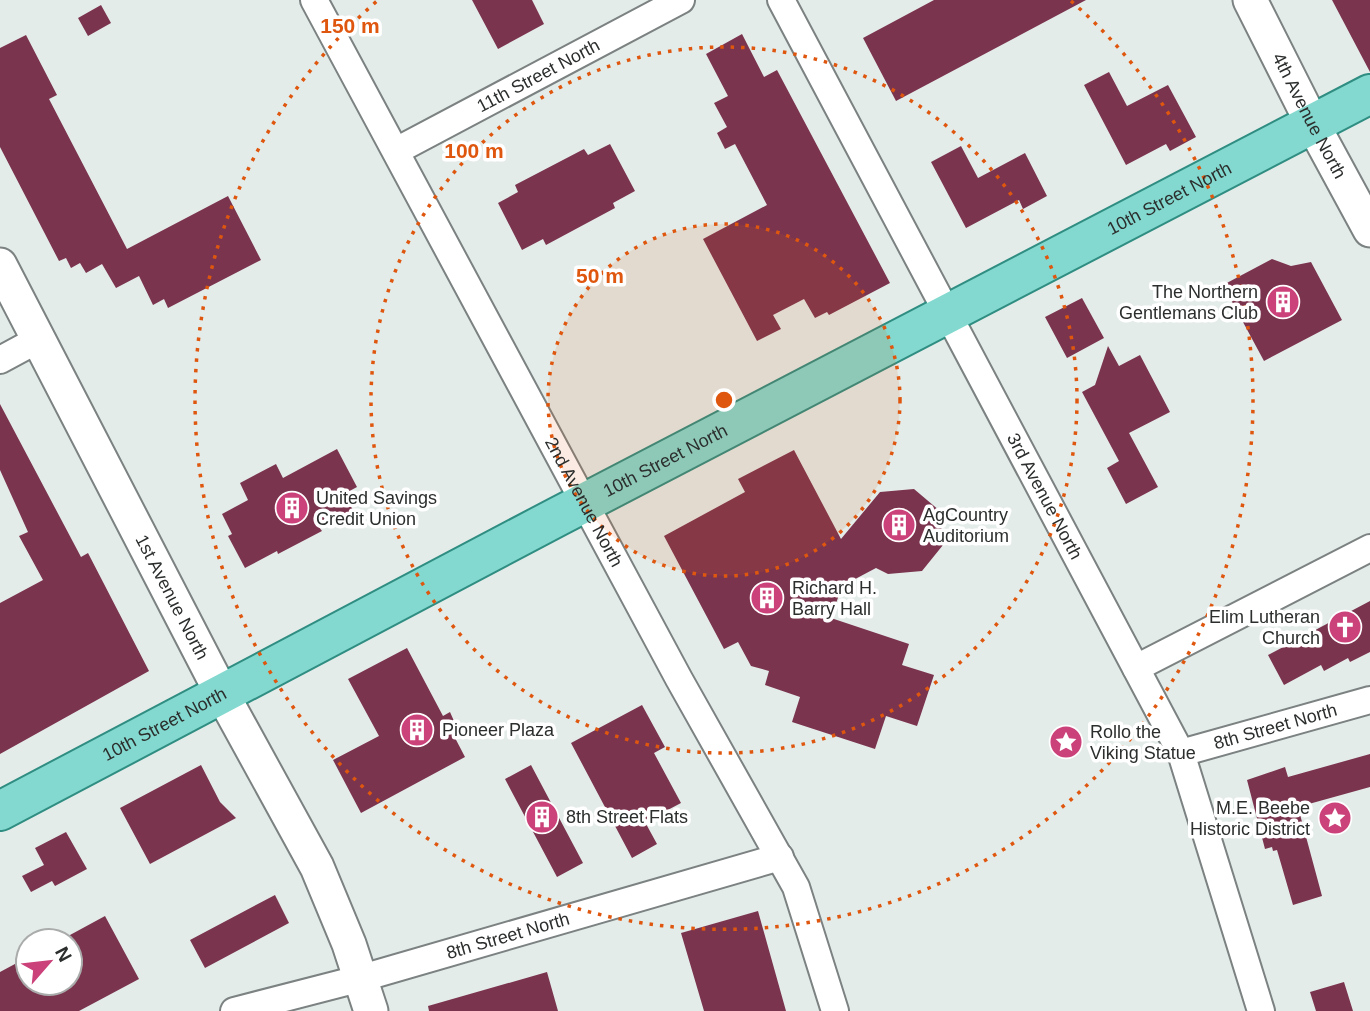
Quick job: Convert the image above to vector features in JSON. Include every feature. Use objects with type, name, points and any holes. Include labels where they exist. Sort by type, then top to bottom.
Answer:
[{"type":"main road","name":"10th Street North","points":[[0,811],[584,502],[1370,94]]},
{"type":"street","name":"2nd Avenue North","points":[[314,0],[686,691],[796,887],[835,1011]]},
{"type":"street","name":"11th Street North","points":[[396,151],[681,0]]},
{"type":"street","name":"3rd Avenue North","points":[[781,0],[1181,753],[1261,1011]]},
{"type":"street","name":"4th Avenue North","points":[[1250,0],[1370,230]]},
{"type":"street","name":"1st Avenue North","points":[[0,265],[222,694],[317,867],[362,978],[371,1011]]},
{"type":"street","points":[[0,360],[39,339]]},
{"type":"street","points":[[1136,668],[1370,548]]},
{"type":"street","name":"8th Street North","points":[[1181,753],[1370,700]]},
{"type":"street","name":"8th Street North","points":[[234,1011],[362,978],[780,857]]},
{"type":"building","points":[[472,0],[532,0],[544,24],[498,49]]},
{"type":"building","points":[[934,0],[1086,0],[896,101],[863,38]]},
{"type":"building","points":[[1332,0],[1370,0],[1370,72]]},
{"type":"building","points":[[101,5],[111,23],[88,36],[78,18]]},
{"type":"building","points":[[742,34],[764,77],[777,70],[890,283],[829,315],[827,312],[815,318],[804,299],[773,315],[781,329],[757,341],[703,239],[767,205],[735,144],[725,149],[717,133],[727,127],[714,103],[728,96],[706,54]]},
{"type":"building","points":[[26,35],[57,95],[49,99],[127,249],[228,196],[261,260],[168,308],[164,299],[153,305],[139,276],[116,288],[102,264],[86,273],[80,263],[71,268],[66,258],[59,261],[0,147],[0,48]]},
{"type":"building","points":[[1109,72],[1127,106],[1168,85],[1196,137],[1170,151],[1166,144],[1126,165],[1084,85]]},
{"type":"building","points":[[610,144],[635,191],[613,203],[615,208],[546,245],[543,239],[522,250],[498,203],[518,192],[515,185],[584,149],[588,155]]},
{"type":"building","points":[[961,146],[978,178],[1025,153],[1047,196],[1023,209],[1019,200],[966,228],[931,162]]},
{"type":"building","name":"The Northern Gentlemans Club","points":[[1272,259],[1291,266],[1311,262],[1342,320],[1264,361],[1223,285]]},
{"type":"building","points":[[1082,298],[1104,338],[1067,358],[1045,317]]},
{"type":"building","points":[[1108,346],[1119,366],[1140,355],[1170,412],[1129,433],[1158,487],[1126,504],[1107,468],[1119,461],[1082,392],[1095,385]]},
{"type":"building","points":[[0,404],[81,557],[88,553],[149,671],[0,754],[0,603],[43,580],[19,536],[28,532],[0,470]]},
{"type":"building","name":"United Savings Credit Union","points":[[337,449],[357,487],[344,494],[353,510],[319,527],[322,531],[245,568],[228,536],[232,534],[222,514],[248,500],[240,483],[276,464],[283,478]]},
{"type":"building","name":"Richard H. Barry Hall","points":[[794,450],[841,539],[880,492],[914,489],[940,511],[943,545],[922,571],[888,574],[876,568],[842,586],[831,618],[909,644],[902,665],[934,675],[917,726],[886,716],[875,749],[792,722],[800,697],[765,685],[769,671],[751,666],[738,642],[724,649],[664,536],[745,492],[738,479]]},
{"type":"building","name":"Elim Lutheran Church","points":[[1370,601],[1370,652],[1350,662],[1348,658],[1324,671],[1321,665],[1284,685],[1268,655]]},
{"type":"building","name":"Pioneer Plaza","points":[[407,648],[443,716],[450,712],[459,730],[453,734],[465,757],[361,813],[333,760],[379,736],[348,679]]},
{"type":"building","points":[[642,705],[665,747],[654,753],[681,803],[645,822],[657,844],[632,858],[571,743]]},
{"type":"building","points":[[1370,754],[1370,787],[1298,807],[1322,896],[1293,905],[1277,850],[1273,851],[1272,847],[1265,849],[1247,780],[1285,767],[1288,777]]},
{"type":"building","points":[[201,765],[220,802],[236,818],[150,864],[120,808]]},
{"type":"building","points":[[531,765],[583,863],[557,877],[505,779]]},
{"type":"building","points":[[66,832],[87,869],[55,886],[52,881],[31,892],[22,876],[44,865],[35,848]]},
{"type":"building","points":[[275,895],[289,923],[205,968],[190,940]]},
{"type":"building","points":[[758,911],[786,1011],[704,1011],[681,933]]},
{"type":"building","points":[[105,916],[139,979],[79,1011],[0,1011],[0,972],[14,964],[14,997],[84,997],[84,927]]},
{"type":"building","points":[[547,972],[558,1011],[429,1011],[428,1006]]},
{"type":"building","points":[[1344,982],[1353,1011],[1316,1011],[1310,992]]},
{"type":"place","name":"The Northern Gentlemans Club","points":[[1283,302]]},
{"type":"place","name":"United Savings Credit Union","points":[[292,508]]},
{"type":"place","name":"AgCountry Auditorium","points":[[899,525]]},
{"type":"place","name":"Richard H. Barry Hall","points":[[767,598]]},
{"type":"place","name":"Elim Lutheran Church","points":[[1345,627]]},
{"type":"place","name":"Pioneer Plaza","points":[[417,730]]},
{"type":"place","name":"Rollo the Viking Statue","points":[[1066,742]]},
{"type":"place","name":"8th Street Flats","points":[[542,817]]},
{"type":"place","name":"M.E. Beebe Historic District","points":[[1335,818]]}]
